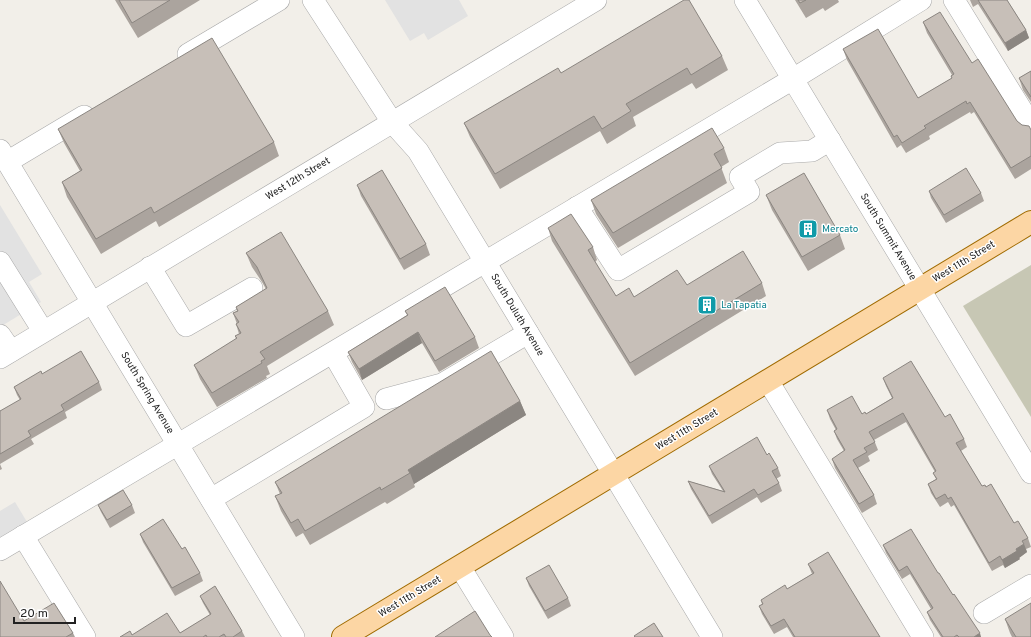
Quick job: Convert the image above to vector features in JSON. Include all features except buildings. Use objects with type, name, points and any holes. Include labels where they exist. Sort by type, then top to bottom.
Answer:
[{"type":"main road","name":"West 11th Street","points":[[343,637],[614,475],[1031,222]]},
{"type":"street","points":[[169,66],[279,0]]},
{"type":"street","name":"South Duluth Avenue","points":[[313,0],[392,122],[418,151],[712,637]]},
{"type":"street","name":"West 12th Street","points":[[4,348],[43,332],[596,0]]},
{"type":"street","name":"South Summit Avenue","points":[[746,0],[1031,473]]},
{"type":"street","points":[[0,550],[793,79],[921,0]]},
{"type":"street","points":[[954,0],[1031,124]]},
{"type":"street","points":[[4,156],[102,106]]},
{"type":"street","points":[[577,207],[618,270],[749,192],[740,177],[780,153],[812,151],[830,140]]},
{"type":"street","name":"South Spring Avenue","points":[[4,156],[294,637]]},
{"type":"street","points":[[0,262],[43,332]]},
{"type":"street","points":[[150,267],[186,326],[252,288]]},
{"type":"street","points":[[386,399],[442,384],[528,333]]},
{"type":"street","points":[[211,499],[364,407],[333,353]]},
{"type":"street","points":[[768,381],[923,637]]},
{"type":"street","points":[[23,536],[85,637]]},
{"type":"street","points":[[460,567],[503,637]]},
{"type":"street","points":[[984,613],[1031,584]]},
{"type":"shaded area","points":[[385,0],[459,0],[468,16],[428,40],[424,33],[410,41]]},
{"type":"shaded area","points":[[0,205],[42,274],[29,282],[41,302],[0,327]]},
{"type":"shaded area","points":[[1031,265],[1031,417],[963,306]]},
{"type":"shaded area","points":[[15,502],[27,522],[0,539],[0,511]]},
{"type":"place","name":"Mercato","points":[[808,229]]},
{"type":"place","name":"La Tapatia","points":[[707,305]]}]
